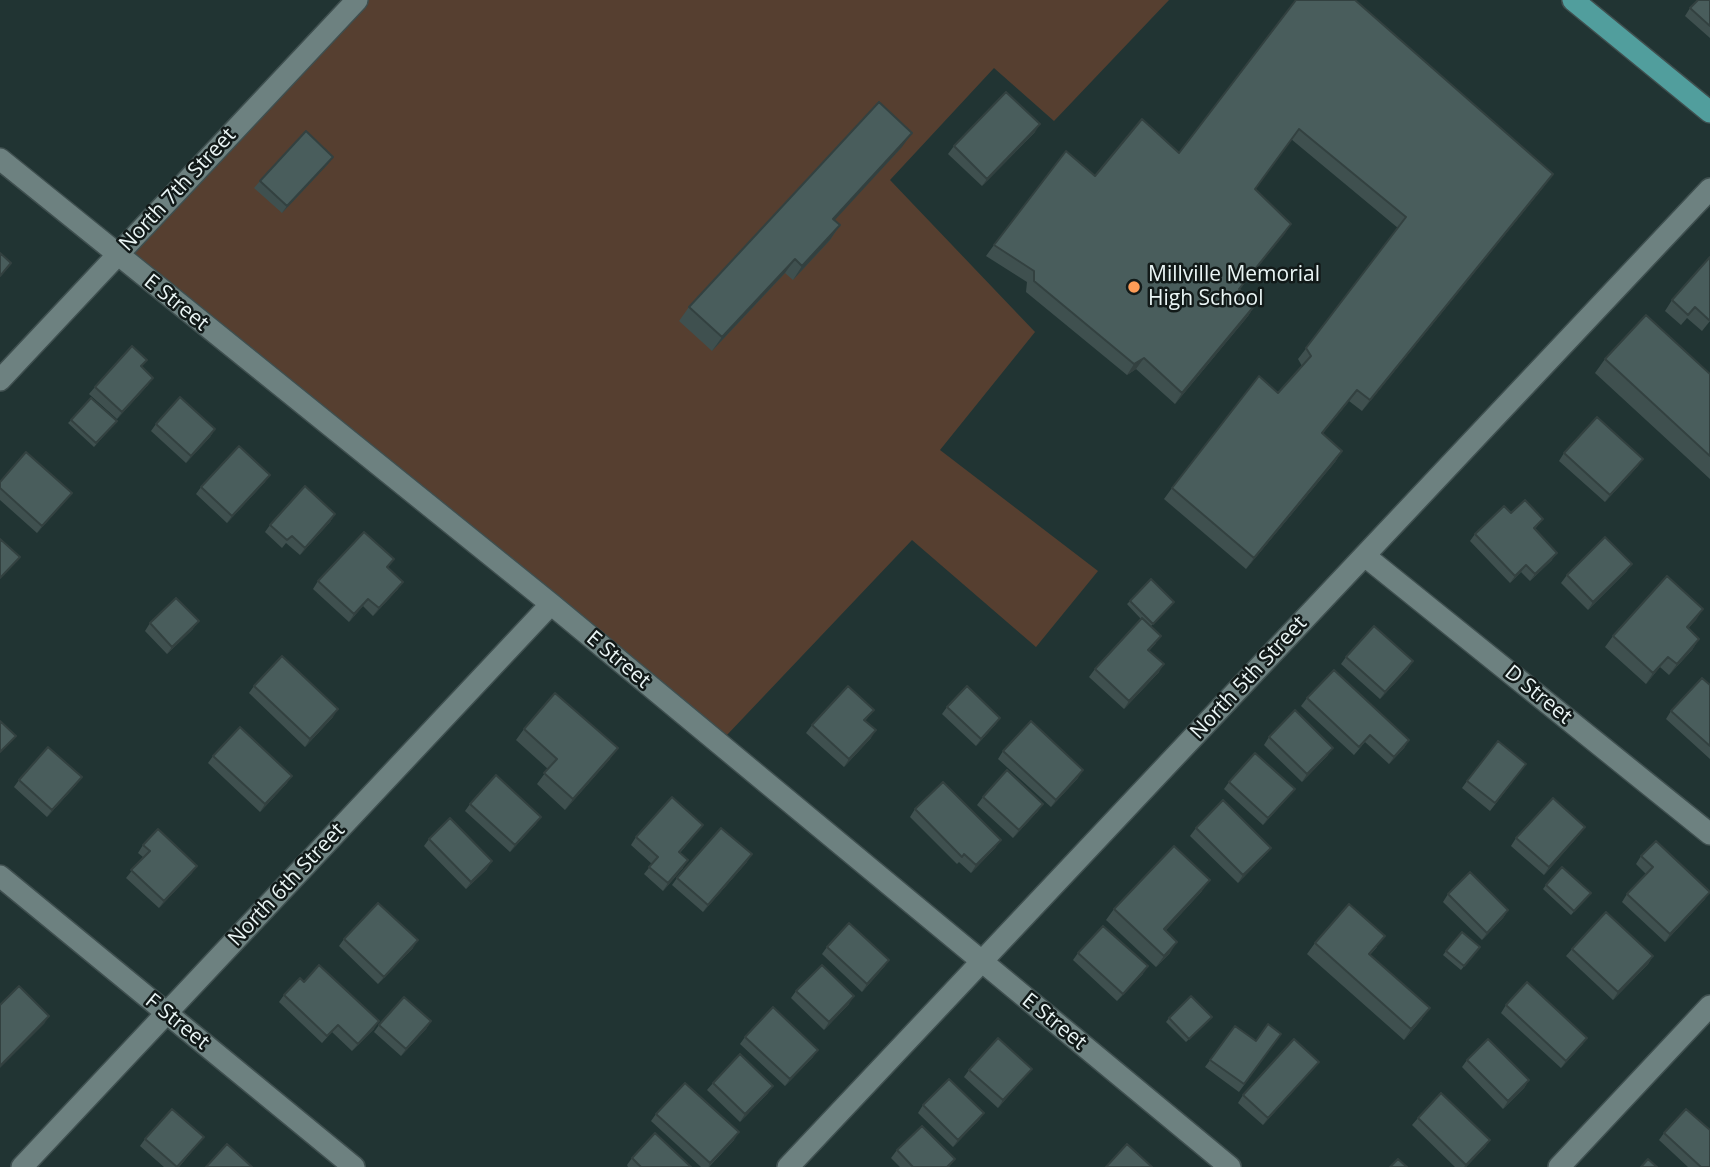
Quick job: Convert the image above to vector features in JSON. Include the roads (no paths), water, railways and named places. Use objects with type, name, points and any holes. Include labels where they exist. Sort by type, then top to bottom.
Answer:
[{"type":"main road","points":[[1573,0],[1710,112]]},
{"type":"street","name":"North 7th Street","points":[[0,380],[357,0]]},
{"type":"street","name":"E Street","points":[[0,159],[551,604],[1230,1167]]},
{"type":"street","name":"North 5th Street","points":[[788,1167],[1710,189]]},
{"type":"street","name":"D Street","points":[[1365,556],[1710,834]]},
{"type":"street","name":"North 6th Street","points":[[22,1167],[551,604]]},
{"type":"street","name":"F Street","points":[[0,876],[354,1167]]},
{"type":"street","points":[[1559,1167],[1710,1006]]},
{"type":"place","name":"Millville Memorial High School","points":[[1134,287]]}]
